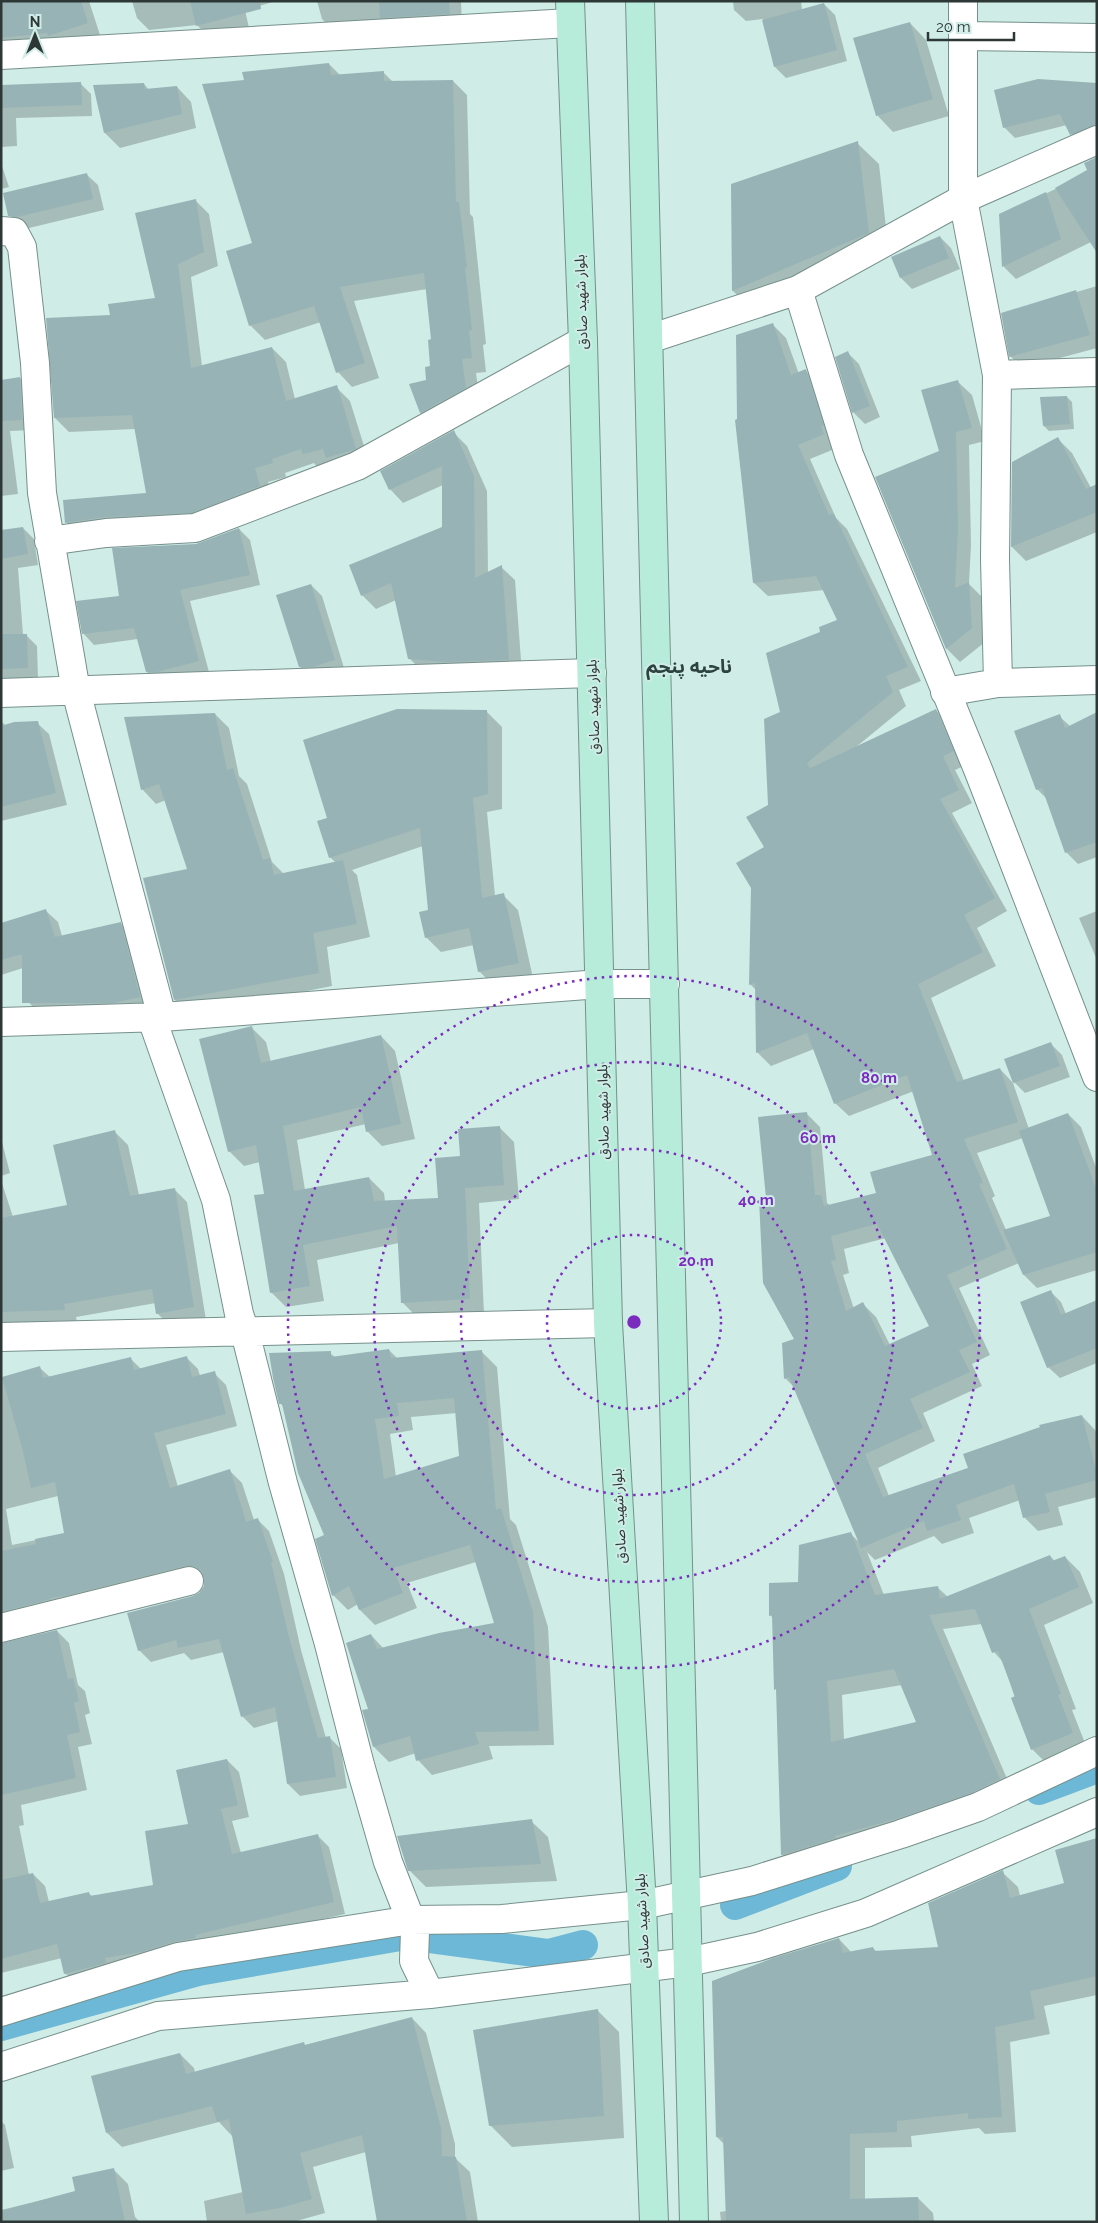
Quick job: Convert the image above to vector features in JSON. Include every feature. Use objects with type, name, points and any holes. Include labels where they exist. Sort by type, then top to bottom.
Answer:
[{"type":"main road","points":[[640,1],[694,2222]]},
{"type":"main road","name":"بلوار شهید صادق","points":[[570,12],[583,341],[608,1323],[642,1905],[654,2222]]},
{"type":"street","points":[[963,1],[963,199],[997,375],[995,559],[998,683]]},
{"type":"street","points":[[1,55],[570,12]]},
{"type":"street","points":[[963,36],[1097,38]]},
{"type":"street","points":[[649,339],[798,290],[963,199],[1097,140]]},
{"type":"street","points":[[1,231],[14,232],[22,247],[35,363],[42,493],[76,691],[156,1017],[216,1200],[238,1314],[245,1332],[283,1483],[388,1862],[413,1925],[414,1961],[430,1994]]},
{"type":"street","points":[[798,290],[849,455],[979,772],[1097,1078]]},
{"type":"street","points":[[49,542],[106,533],[195,528],[357,466],[583,341]]},
{"type":"street","points":[[997,375],[1097,372]]},
{"type":"street","points":[[1,693],[592,673]]},
{"type":"street","points":[[945,692],[998,683],[1097,680]]},
{"type":"street","points":[[1,1022],[156,1017],[600,984],[665,984]]},
{"type":"street","points":[[1,1337],[608,1323]]},
{"type":"street","points":[[1,1628],[189,1581]]},
{"type":"street","points":[[1,2012],[178,1957],[413,1925],[502,1919],[642,1905],[752,1881],[901,1834],[978,1807],[1097,1751]]},
{"type":"street","points":[[1,2067],[158,2016],[430,1994],[688,1962],[757,1947],[866,1913],[1097,1812]]},
{"type":"building","points":[[1,1],[81,1],[88,23],[48,36],[47,33],[1,38]]},
{"type":"building","points":[[190,1],[260,1],[261,9],[196,26]]},
{"type":"building","points":[[379,1],[449,1],[450,14],[380,18]]},
{"type":"building","points":[[824,3],[837,50],[774,67],[762,20]]},
{"type":"building","points":[[910,22],[933,99],[876,116],[853,38]]},
{"type":"building","points":[[329,63],[331,75],[384,71],[384,81],[453,80],[456,202],[459,202],[467,267],[465,268],[472,330],[469,331],[472,358],[462,359],[466,388],[420,413],[409,384],[426,380],[425,367],[430,366],[428,340],[431,339],[424,273],[340,287],[365,363],[336,373],[314,306],[249,326],[226,251],[252,243],[202,84],[244,80],[242,72]]},
{"type":"building","points":[[1038,79],[1097,83],[1097,125],[1070,135],[1060,114],[1003,128],[994,90]]},
{"type":"building","points":[[81,82],[82,105],[1,108],[1,85]]},
{"type":"building","points":[[144,83],[145,89],[177,86],[182,114],[104,133],[93,85]]},
{"type":"building","points":[[858,141],[869,233],[732,291],[731,184]]},
{"type":"building","points":[[1097,157],[1097,253],[1055,188],[1087,170],[1084,163]]},
{"type":"building","points":[[87,173],[93,199],[17,217],[8,216],[3,193]]},
{"type":"building","points":[[1046,192],[1061,239],[1002,267],[999,214]]},
{"type":"building","points":[[196,199],[204,252],[178,264],[191,368],[272,347],[286,401],[337,385],[356,449],[326,458],[323,449],[303,454],[301,449],[272,459],[273,463],[255,468],[260,486],[192,513],[105,517],[65,523],[63,500],[146,493],[132,415],[54,418],[46,318],[110,315],[108,304],[155,298],[135,213]]},
{"type":"building","points":[[940,236],[949,258],[900,278],[891,257]]},
{"type":"building","points":[[1076,290],[1090,335],[1009,357],[1001,313]]},
{"type":"building","points":[[773,323],[791,375],[806,369],[824,425],[821,427],[824,434],[798,445],[829,515],[834,514],[908,667],[886,676],[893,692],[807,763],[810,768],[936,709],[954,751],[943,756],[959,790],[940,799],[995,898],[964,915],[983,952],[918,984],[957,1082],[1000,1068],[1018,1122],[964,1139],[983,1183],[979,1184],[1007,1249],[947,1275],[977,1342],[959,1350],[970,1372],[910,1399],[923,1428],[865,1454],[883,1497],[968,1468],[963,1454],[1040,1427],[1039,1425],[1082,1415],[1097,1474],[1097,1480],[1045,1494],[1050,1512],[1023,1518],[1014,1484],[956,1505],[961,1520],[927,1531],[924,1521],[861,1548],[789,1377],[784,1379],[782,1343],[794,1339],[763,1283],[759,1199],[766,1198],[758,1117],[807,1112],[815,1195],[821,1195],[824,1206],[876,1193],[870,1172],[932,1155],[907,1075],[834,1104],[807,1033],[756,1053],[755,983],[749,985],[751,888],[736,863],[764,847],[746,817],[768,805],[764,719],[780,712],[766,653],[820,632],[819,627],[837,620],[816,576],[753,583],[735,420],[737,419],[736,335]],"holes":[[[877,1224],[929,1326],[885,1346],[863,1302],[846,1311],[831,1261],[836,1260],[831,1236]]]},
{"type":"building","points":[[848,351],[870,406],[852,413],[835,357]]},
{"type":"building","points":[[20,377],[22,420],[1,421],[1,380]]},
{"type":"building","points":[[958,380],[972,428],[956,432],[958,530],[955,588],[969,582],[972,628],[946,649],[875,477],[939,451],[921,390]]},
{"type":"building","points":[[1067,396],[1070,424],[1043,426],[1040,397]]},
{"type":"building","points":[[454,430],[474,476],[475,578],[502,565],[509,660],[445,662],[408,659],[391,583],[361,596],[349,565],[442,527],[442,466],[389,490],[380,471]]},
{"type":"building","points":[[1058,437],[1086,489],[1097,484],[1097,512],[1011,547],[1012,462]]},
{"type":"building","points":[[23,527],[28,554],[1,559],[1,530]]},
{"type":"building","points":[[239,528],[250,575],[180,590],[199,661],[157,672],[146,672],[134,628],[82,634],[76,601],[119,596],[112,548],[196,544]]},
{"type":"building","points":[[311,584],[335,660],[312,667],[299,667],[276,595]]},
{"type":"building","points":[[1,634],[27,634],[28,668],[1,669]]},
{"type":"building","points":[[397,709],[487,710],[488,794],[473,798],[482,898],[504,893],[519,963],[478,972],[469,928],[425,938],[419,912],[428,910],[420,828],[329,858],[317,821],[327,818],[303,740]]},
{"type":"building","points":[[1097,712],[1097,842],[1065,853],[1042,788],[1036,790],[1014,731],[1060,714],[1065,728]]},
{"type":"building","points":[[215,713],[227,770],[233,768],[263,860],[270,858],[274,875],[343,860],[357,924],[313,933],[319,973],[174,1000],[143,878],[187,869],[159,784],[141,790],[124,717]]},
{"type":"building","points":[[38,721],[56,793],[1,807],[1,726],[14,722]]},
{"type":"building","points":[[46,909],[55,937],[121,922],[140,997],[114,1003],[22,1003],[22,954],[1,960],[1,923]]},
{"type":"building","points":[[252,1026],[261,1063],[381,1035],[401,1124],[366,1132],[361,1107],[283,1126],[294,1191],[369,1177],[374,1201],[438,1198],[435,1158],[460,1156],[458,1129],[500,1126],[504,1185],[465,1188],[470,1299],[401,1303],[397,1226],[303,1245],[310,1286],[270,1293],[254,1195],[264,1194],[256,1145],[228,1152],[199,1039]]},
{"type":"building","points":[[1051,1042],[1060,1066],[1013,1083],[1004,1059]]},
{"type":"building","points":[[1068,1113],[1097,1191],[1097,1252],[1023,1275],[1003,1230],[1050,1216],[1019,1131]]},
{"type":"building","points":[[115,1130],[130,1196],[175,1188],[194,1307],[156,1314],[152,1289],[64,1304],[65,1310],[1,1312],[1,1218],[67,1205],[53,1145]]},
{"type":"building","points":[[1051,1290],[1061,1315],[1097,1300],[1097,1348],[1047,1368],[1020,1302]]},
{"type":"building","points":[[389,1349],[391,1358],[482,1350],[496,1510],[501,1508],[533,1612],[539,1731],[475,1732],[479,1744],[416,1761],[410,1736],[373,1747],[362,1710],[368,1709],[346,1643],[371,1634],[377,1649],[439,1633],[494,1623],[470,1545],[393,1568],[403,1593],[359,1610],[349,1586],[332,1596],[315,1539],[324,1535],[298,1473],[282,1404],[279,1404],[269,1353],[331,1351],[331,1357]],"holes":[[[454,1398],[459,1456],[384,1479],[375,1419],[399,1416],[397,1403]]]},
{"type":"building","points":[[187,1356],[192,1377],[215,1371],[226,1414],[154,1433],[170,1488],[230,1469],[246,1522],[258,1518],[273,1562],[271,1562],[289,1637],[318,1738],[330,1736],[336,1777],[287,1784],[275,1707],[241,1717],[219,1639],[178,1648],[176,1640],[138,1651],[127,1613],[199,1593],[204,1586],[204,1578],[201,1571],[194,1566],[185,1566],[1,1612],[1,1551],[36,1544],[35,1539],[64,1533],[55,1482],[31,1488],[23,1451],[2,1377],[40,1366],[43,1378],[131,1357],[134,1370]]},
{"type":"building","points":[[851,1532],[875,1595],[938,1586],[940,1599],[1050,1555],[1052,1561],[1065,1556],[1079,1587],[1029,1609],[1061,1694],[1058,1695],[1073,1733],[1031,1750],[1011,1698],[1015,1696],[998,1651],[992,1653],[975,1609],[929,1615],[1000,1779],[972,1793],[781,1855],[776,1689],[774,1690],[772,1615],[769,1616],[769,1583],[798,1582],[799,1545]],"holes":[[[894,1669],[916,1722],[831,1742],[827,1681]]]},
{"type":"building","points":[[57,1630],[68,1679],[73,1678],[79,1701],[74,1703],[80,1732],[67,1735],[76,1778],[1,1795],[1,1643]]},
{"type":"building","points":[[227,1759],[238,1805],[221,1809],[232,1854],[318,1834],[334,1902],[195,1935],[196,1938],[173,1942],[142,1952],[105,1958],[106,1963],[64,1974],[57,1944],[1,1959],[1,1880],[33,1873],[40,1903],[89,1892],[90,1896],[153,1885],[145,1831],[188,1824],[176,1770]]},
{"type":"building","points":[[532,1819],[541,1864],[408,1871],[397,1836]]},
{"type":"building","points":[[1097,1838],[1097,1976],[1030,1991],[1035,2019],[995,2027],[1002,2117],[968,2119],[968,2113],[897,2121],[897,2132],[850,2134],[850,2199],[918,2197],[919,2222],[726,2222],[723,2137],[716,2137],[712,1981],[773,1958],[839,1938],[843,1953],[873,1947],[874,1951],[938,1947],[928,1903],[1003,1870],[1010,1898],[1064,1883],[1055,1850]]},
{"type":"building","points":[[598,2009],[604,2116],[489,2126],[473,2030]]},
{"type":"building","points":[[412,2017],[441,2128],[442,2156],[456,2157],[467,2222],[377,2222],[362,2135],[300,2153],[312,2199],[280,2208],[246,2214],[229,2119],[217,2122],[212,2106],[106,2133],[91,2076],[180,2053],[186,2074],[304,2042],[305,2045]]},
{"type":"building","points":[[114,2168],[125,2222],[1,2222],[1,2211],[75,2191],[72,2177]]},
{"type":"waterway","points":[[1039,1790],[1097,1768]]},
{"type":"waterway","points":[[735,1905],[837,1866]]},
{"type":"waterway","points":[[1,2026],[198,1971],[406,1935],[549,1954],[583,1945]]},
{"type":"district","name":"ناحیه پنجم","points":[[689,666]]}]
